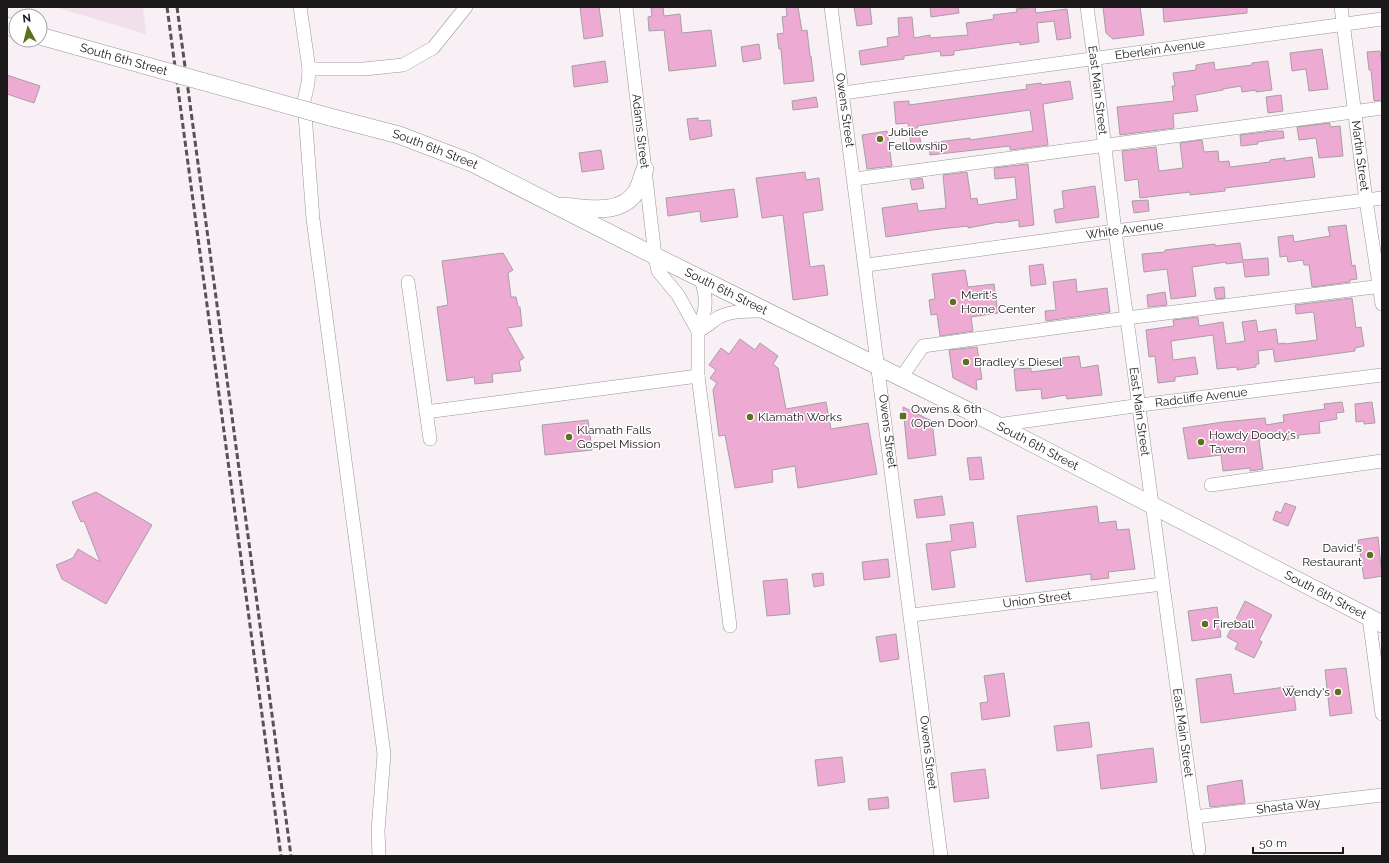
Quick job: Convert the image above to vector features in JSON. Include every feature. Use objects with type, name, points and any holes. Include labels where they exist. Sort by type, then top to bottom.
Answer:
[{"type":"main road","name":"South 6th Street","points":[[48,38],[399,135],[465,160],[1152,504],[1376,621]]},
{"type":"main road","points":[[556,206],[609,209],[626,203],[637,192],[645,169]]},
{"type":"street","points":[[300,7],[309,69],[304,101],[313,219],[384,754],[378,831],[379,856]]},
{"type":"street","points":[[309,69],[364,69],[403,65],[433,48],[466,7]]},
{"type":"street","name":"Adams Street","points":[[626,7],[658,271],[678,295],[698,331]]},
{"type":"street","name":"Owens Street","points":[[831,7],[867,266],[912,615],[941,856]]},
{"type":"street","name":"East Main Street","points":[[1087,7],[1114,231],[1194,817],[1200,850]]},
{"type":"street","name":"Martin Street","points":[[1341,7],[1366,200],[1381,286],[1382,304]]},
{"type":"street","name":"Eberlein Avenue","points":[[843,93],[1382,19]]},
{"type":"street","points":[[855,179],[1382,108]]},
{"type":"street","name":"White Avenue","points":[[867,266],[1114,231],[1382,198]]},
{"type":"street","points":[[701,279],[705,292],[705,301],[704,315],[698,331],[698,376],[730,626]]},
{"type":"street","points":[[408,282],[430,439]]},
{"type":"street","points":[[901,378],[923,346],[1127,318],[1381,286]]},
{"type":"street","points":[[698,331],[706,328],[719,318],[732,312],[766,311]]},
{"type":"street","name":"Radcliffe Avenue","points":[[997,426],[1382,375]]},
{"type":"street","points":[[426,412],[698,376]]},
{"type":"street","points":[[1211,485],[1382,461]]},
{"type":"street","name":"Union Street","points":[[912,615],[1162,584]]},
{"type":"street","points":[[1376,621],[1382,714]]},
{"type":"street","name":"Shasta Way","points":[[1194,817],[1382,795]]},
{"type":"shaded area","points":[[54,7],[143,7],[146,34]]},
{"type":"building","points":[[580,7],[599,7],[603,36],[584,39]]},
{"type":"building","points":[[663,7],[664,16],[680,14],[682,33],[711,30],[716,66],[669,71],[664,30],[649,31],[648,17],[652,16],[651,8]]},
{"type":"building","points":[[786,7],[798,7],[802,31],[807,30],[814,81],[784,84],[781,49],[779,49],[777,34],[784,33],[782,17],[787,16]]},
{"type":"building","points":[[854,7],[870,7],[872,24],[857,26]]},
{"type":"building","points":[[930,7],[958,7],[959,13],[931,17]]},
{"type":"building","points":[[1035,7],[1036,13],[1067,9],[1071,38],[1057,40],[1054,21],[1037,23],[1039,42],[1020,45],[1020,42],[954,51],[954,55],[941,56],[940,51],[904,56],[904,59],[861,65],[859,51],[888,46],[887,38],[899,36],[898,18],[912,17],[914,38],[930,35],[930,38],[968,35],[966,23],[994,19],[993,15],[1017,12],[1016,9]]},
{"type":"building","points":[[1103,7],[1140,7],[1144,35],[1113,39],[1106,33]]},
{"type":"building","points":[[1247,7],[1247,13],[1164,22],[1163,8]]},
{"type":"building","points":[[759,44],[761,59],[743,62],[741,47]]},
{"type":"building","points":[[1322,49],[1328,89],[1309,91],[1306,69],[1292,71],[1290,53]]},
{"type":"building","points":[[1380,51],[1382,66],[1382,100],[1374,101],[1371,70],[1369,70],[1367,52]]},
{"type":"building","points":[[605,61],[608,82],[574,87],[572,66]]},
{"type":"building","points":[[1268,61],[1272,90],[1242,92],[1241,86],[1195,95],[1198,111],[1173,114],[1174,128],[1120,135],[1117,107],[1174,101],[1172,86],[1175,86],[1173,73],[1196,70],[1196,65],[1214,62],[1215,70],[1252,65],[1252,63]]},
{"type":"building","points":[[7,75],[40,86],[34,103],[7,94]]},
{"type":"building","points":[[1070,81],[1073,99],[1043,104],[1048,145],[1010,150],[1010,146],[930,155],[929,143],[970,138],[970,140],[1033,131],[1030,110],[917,126],[921,143],[911,145],[908,123],[896,124],[894,102],[909,101],[909,105],[1027,89],[1026,85],[1041,83],[1041,85]]},
{"type":"building","points":[[1281,95],[1283,111],[1268,113],[1266,97]]},
{"type":"building","points":[[816,97],[818,107],[793,110],[792,101]]},
{"type":"building","points":[[698,118],[698,121],[710,120],[712,136],[690,140],[687,119]]},
{"type":"building","points":[[1330,123],[1330,127],[1340,126],[1343,156],[1319,158],[1316,138],[1299,140],[1297,127]]},
{"type":"building","points":[[887,131],[892,166],[867,169],[862,135]]},
{"type":"building","points":[[1283,131],[1284,138],[1241,146],[1240,135]]},
{"type":"building","points":[[1202,140],[1204,152],[1218,151],[1219,162],[1229,161],[1230,167],[1270,162],[1270,160],[1285,158],[1285,161],[1312,157],[1315,177],[1225,188],[1225,191],[1190,195],[1190,192],[1140,198],[1138,179],[1125,181],[1122,151],[1156,147],[1159,171],[1183,168],[1180,143]]},
{"type":"building","points":[[601,150],[604,169],[582,172],[579,153]]},
{"type":"building","points":[[1028,164],[1034,225],[1019,227],[1019,220],[968,228],[968,226],[940,229],[886,237],[882,208],[917,203],[918,211],[946,208],[943,175],[967,172],[971,199],[977,198],[978,205],[1017,199],[1015,177],[995,179],[994,168]]},
{"type":"building","points":[[805,172],[806,180],[819,178],[823,210],[803,213],[810,267],[824,265],[828,295],[793,300],[783,215],[762,218],[756,178]]},
{"type":"building","points":[[922,178],[924,188],[912,190],[910,180]]},
{"type":"building","points":[[1095,186],[1099,217],[1056,223],[1054,210],[1064,208],[1062,191]]},
{"type":"building","points":[[734,189],[738,217],[701,222],[700,211],[668,216],[666,198]]},
{"type":"building","points":[[1148,200],[1149,211],[1134,213],[1132,201]]},
{"type":"building","points":[[1346,225],[1352,266],[1355,265],[1357,279],[1350,280],[1350,282],[1312,287],[1309,265],[1304,265],[1303,260],[1288,262],[1287,256],[1280,257],[1278,237],[1293,235],[1294,242],[1330,236],[1328,227]]},
{"type":"building","points":[[1240,243],[1243,260],[1268,258],[1269,275],[1245,277],[1243,262],[1226,264],[1226,262],[1192,267],[1196,296],[1171,299],[1167,269],[1144,272],[1142,254],[1215,244],[1215,246]]},
{"type":"building","points":[[503,253],[513,270],[508,273],[511,297],[516,297],[518,307],[520,307],[522,326],[507,328],[524,358],[519,361],[521,371],[492,374],[493,382],[475,384],[474,377],[447,381],[437,307],[448,305],[442,261]]},
{"type":"building","points":[[1043,264],[1046,284],[1031,286],[1029,266]]},
{"type":"building","points":[[965,270],[968,287],[994,284],[998,313],[971,317],[973,331],[940,336],[937,314],[931,315],[929,300],[935,299],[932,274]]},
{"type":"building","points":[[1076,279],[1077,292],[1107,288],[1110,312],[1046,321],[1045,311],[1056,310],[1053,282]]},
{"type":"building","points":[[1224,287],[1225,298],[1216,299],[1214,288]]},
{"type":"building","points":[[1165,292],[1167,305],[1148,307],[1147,295]]},
{"type":"building","points":[[1352,298],[1356,328],[1361,327],[1364,346],[1355,348],[1355,351],[1275,362],[1273,349],[1258,351],[1259,364],[1256,364],[1256,367],[1237,370],[1237,367],[1217,369],[1213,335],[1171,341],[1173,360],[1195,357],[1198,374],[1175,377],[1175,381],[1158,383],[1155,356],[1149,357],[1146,330],[1174,326],[1173,320],[1198,317],[1199,326],[1223,322],[1226,344],[1245,341],[1242,322],[1256,320],[1258,332],[1276,329],[1278,344],[1317,340],[1313,312],[1296,314],[1295,305]]},
{"type":"building","points":[[740,339],[755,350],[760,343],[778,356],[773,364],[778,368],[786,409],[826,402],[831,429],[868,423],[877,474],[798,488],[795,466],[772,470],[773,482],[735,488],[725,435],[719,436],[713,390],[717,383],[710,378],[716,370],[709,365],[721,348],[729,354]]},
{"type":"building","points":[[977,347],[982,379],[976,380],[977,390],[953,378],[949,350]]},
{"type":"building","points":[[1079,356],[1081,368],[1098,365],[1102,395],[1067,399],[1066,395],[1042,399],[1041,389],[1016,391],[1014,369],[1031,368],[1031,372],[1063,368],[1062,358]]},
{"type":"building","points":[[1342,402],[1344,412],[1336,413],[1337,419],[1319,422],[1320,433],[1298,435],[1299,438],[1287,440],[1285,432],[1263,435],[1264,439],[1259,440],[1263,469],[1250,471],[1250,468],[1223,471],[1221,455],[1188,459],[1183,428],[1265,418],[1266,425],[1284,422],[1283,415],[1325,409],[1324,404]]},
{"type":"building","points":[[1372,402],[1375,423],[1364,424],[1364,421],[1356,422],[1355,404]]},
{"type":"building","points":[[903,407],[932,421],[936,455],[908,459]]},
{"type":"building","points":[[588,420],[592,450],[545,455],[542,425]]},
{"type":"building","points":[[981,457],[984,479],[970,480],[967,458]]},
{"type":"building","points":[[96,492],[152,525],[106,604],[62,579],[56,565],[73,558],[78,549],[100,562],[84,521],[81,522],[72,502]]},
{"type":"building","points":[[942,496],[945,515],[917,518],[914,500]]},
{"type":"building","points":[[1285,503],[1296,507],[1288,526],[1273,520],[1276,511],[1281,513]]},
{"type":"building","points":[[1097,506],[1099,523],[1116,521],[1117,530],[1129,529],[1135,569],[1108,572],[1109,578],[1091,580],[1091,574],[1026,582],[1017,516]]},
{"type":"building","points":[[973,522],[976,547],[950,551],[955,587],[932,590],[926,544],[952,541],[950,525]]},
{"type":"building","name":"David's Restaurant","points":[[1378,537],[1382,576],[1364,579],[1358,540]]},
{"type":"building","points":[[888,559],[890,577],[864,580],[862,562]]},
{"type":"building","points":[[823,573],[824,585],[814,587],[812,574]]},
{"type":"building","points":[[787,579],[790,614],[767,616],[763,581]]},
{"type":"building","points":[[1245,601],[1272,615],[1259,640],[1262,642],[1254,658],[1235,649],[1238,643],[1227,637]]},
{"type":"building","name":"Fireball","points":[[1217,607],[1221,637],[1192,641],[1188,611]]},
{"type":"building","points":[[896,634],[899,659],[880,662],[876,637]]},
{"type":"building","name":"Wendy's","points":[[1346,668],[1352,713],[1330,716],[1325,670]]},
{"type":"building","points":[[1004,673],[1010,716],[982,720],[980,703],[988,702],[984,676]]},
{"type":"building","points":[[1231,674],[1234,694],[1293,686],[1296,710],[1201,723],[1196,679]]},
{"type":"building","points":[[1089,722],[1092,747],[1057,751],[1054,726]]},
{"type":"building","points":[[1153,748],[1157,782],[1101,789],[1097,755]]},
{"type":"building","points":[[842,757],[845,782],[818,786],[815,760]]},
{"type":"building","points":[[985,769],[989,798],[954,802],[951,773]]},
{"type":"building","points":[[1242,780],[1245,803],[1210,807],[1207,786]]},
{"type":"building","points":[[888,797],[889,808],[869,810],[868,799]]},
{"type":"railway","points":[[167,7],[281,856]]},
{"type":"railway","points":[[177,7],[291,856]]},
{"type":"place","name":"Jubilee Fellowship","points":[[880,139]]},
{"type":"place","name":"Merit's Home Center","points":[[953,302]]},
{"type":"place","name":"Bradley's Diesel","points":[[966,362]]},
{"type":"place","name":"Owens & 6th (Open Door)","points":[[903,416]]},
{"type":"place","name":"Klamath Works","points":[[750,417]]},
{"type":"place","name":"Klamath Falls Gospel Mission","points":[[569,437]]},
{"type":"place","name":"Howdy Doody's Tavern","points":[[1201,442]]},
{"type":"place","name":"David's Restaurant","points":[[1370,555]]},
{"type":"place","name":"Fireball","points":[[1205,624]]},
{"type":"place","name":"Wendy's","points":[[1338,692]]}]
